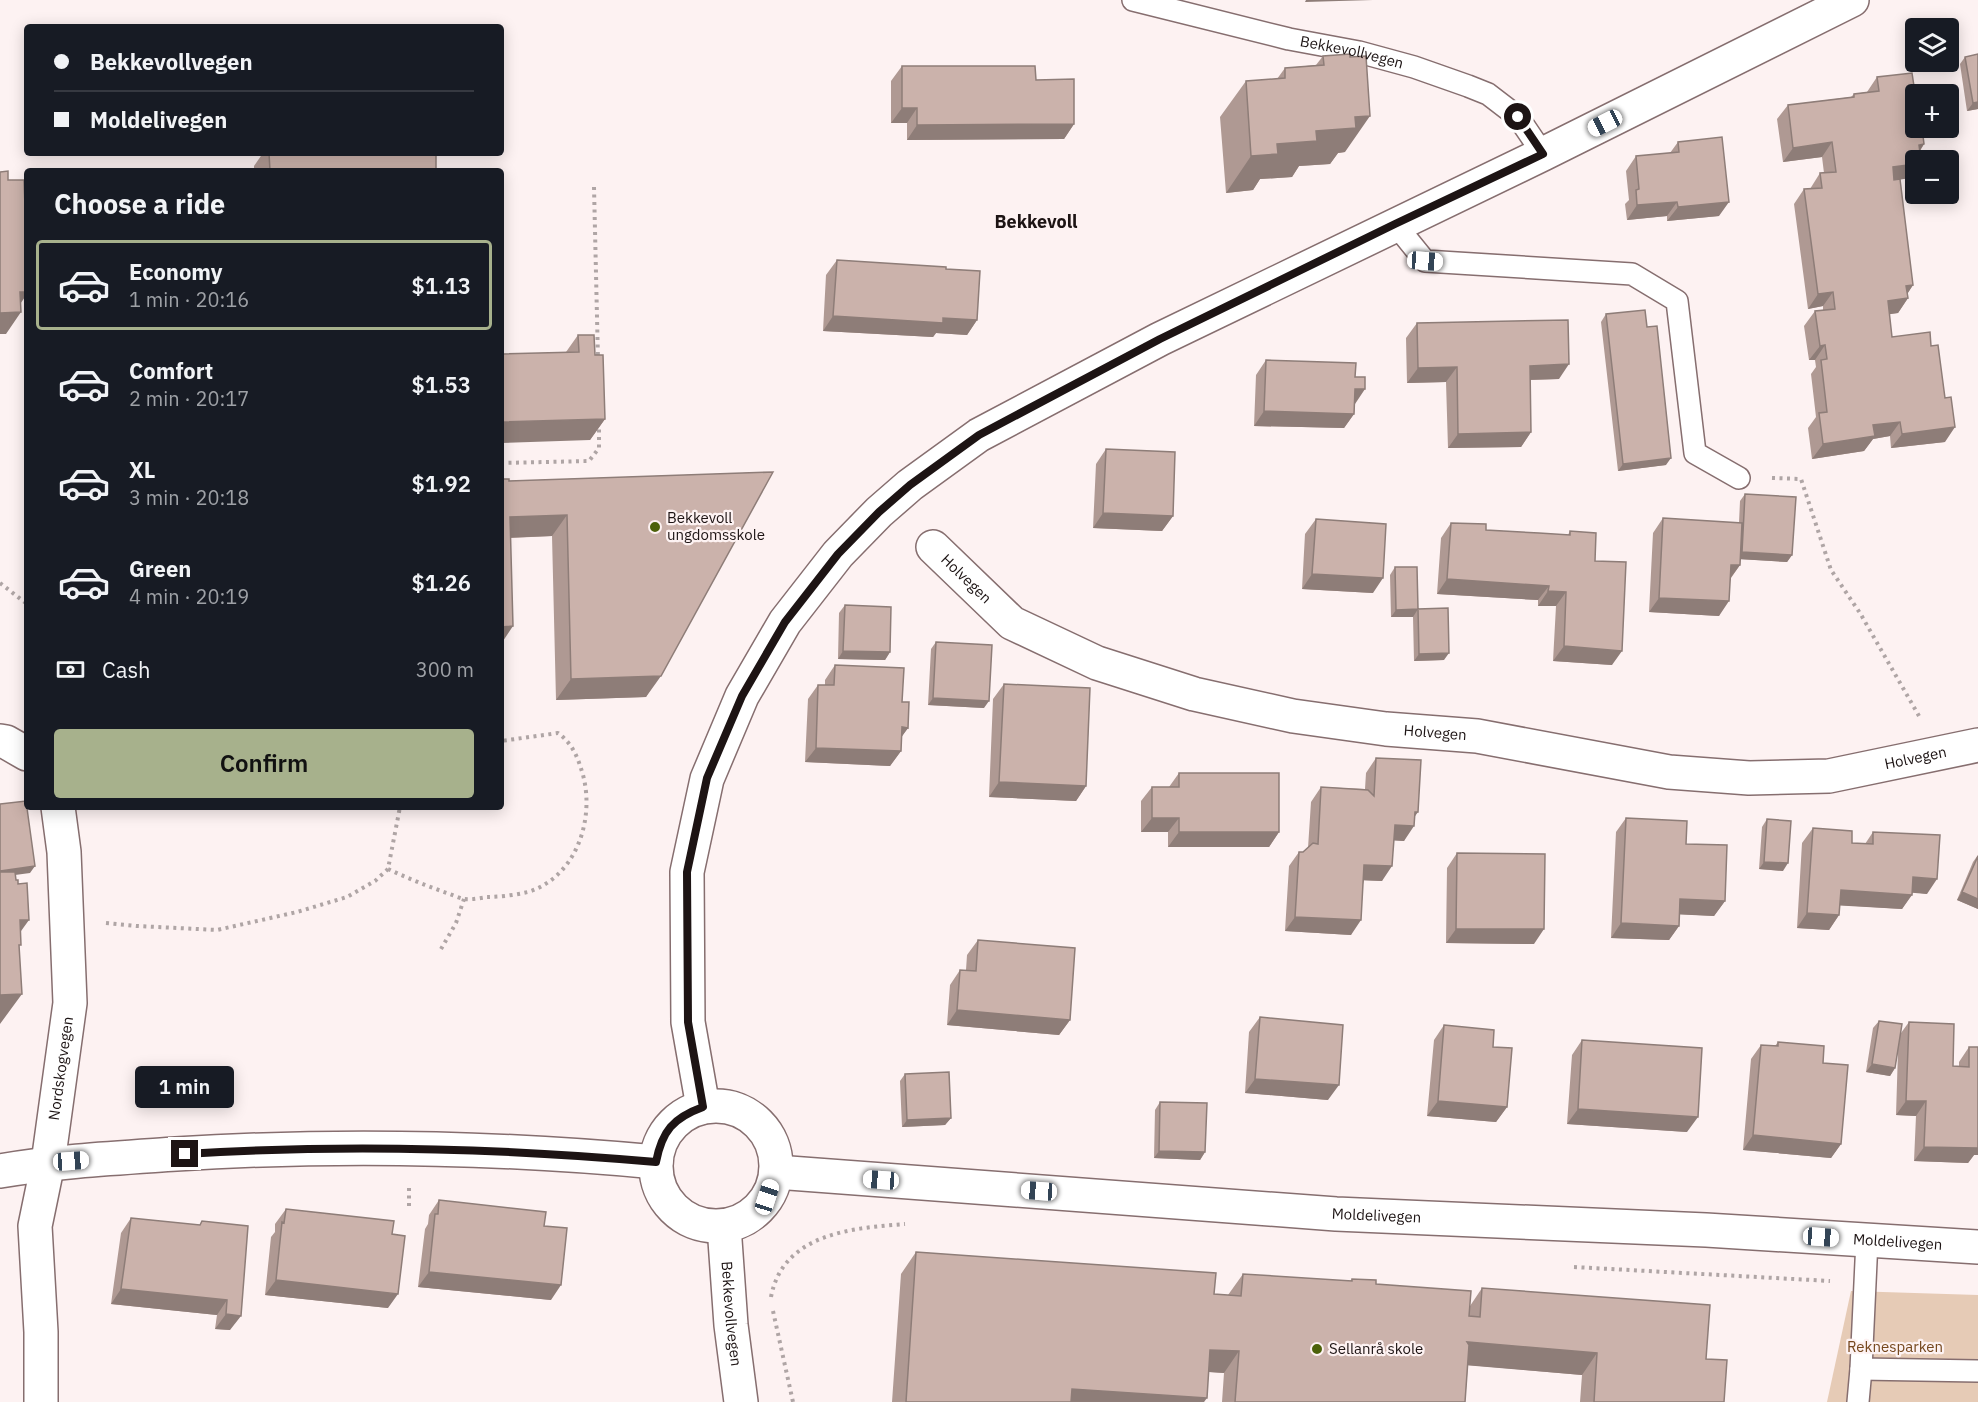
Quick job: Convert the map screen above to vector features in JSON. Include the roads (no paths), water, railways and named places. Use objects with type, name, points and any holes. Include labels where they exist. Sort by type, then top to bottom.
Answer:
[{"type":"street","points":[[703,1107],[688,1022],[687,872],[707,778],[742,696],[785,622],[838,554],[879,512],[910,485],[979,435],[1160,339],[1543,154],[1852,0]]},
{"type":"street","name":"Holvegen","points":[[933,547],[1012,623],[1097,663],[1194,694],[1293,717],[1386,729],[1478,736],[1669,772],[1749,778],[1829,776],[1978,745]]},
{"type":"street","points":[[0,741],[24,752]]},
{"type":"street","name":"Nordskogvegen","points":[[41,1402],[35,1226],[48,1163],[70,1003],[64,852],[58,810]]},
{"type":"street","points":[[703,1107],[725,1107],[747,1114],[764,1130],[774,1149],[776,1172],[767,1197],[749,1217],[724,1226],[698,1223],[675,1210],[660,1189],[656,1162],[660,1144],[670,1126],[685,1114],[703,1107]]},
{"type":"street","points":[[0,1171],[48,1163],[254,1149],[348,1147],[556,1153],[656,1162]]},
{"type":"street","name":"Moldelivegen","points":[[776,1172],[1336,1214],[1694,1229],[1978,1247]]},
{"type":"street","name":"Bekkevollvegen","points":[[724,1226],[731,1324],[741,1402]]},
{"type":"lane","name":"Bekkevollvegen","points":[[1133,0],[1289,39],[1359,51],[1468,86],[1488,94],[1518,117],[1543,154]]},
{"type":"lane","points":[[1395,224],[1425,261],[1632,274],[1677,300],[1695,453],[1739,478]]},
{"type":"lane","points":[[1858,1402],[1867,1240]]},
{"type":"lane","points":[[1861,1369],[1978,1371]]},
{"type":"place","name":"Bekkevoll ungdomsskole","points":[[655,527]]},
{"type":"place","name":"Sellanrå skole","points":[[1317,1349]]},
{"type":"district","name":"Bekkevoll","points":[[1036,222]]},
{"type":"park label","name":"Reknesparken","points":[[1895,1347]]}]
